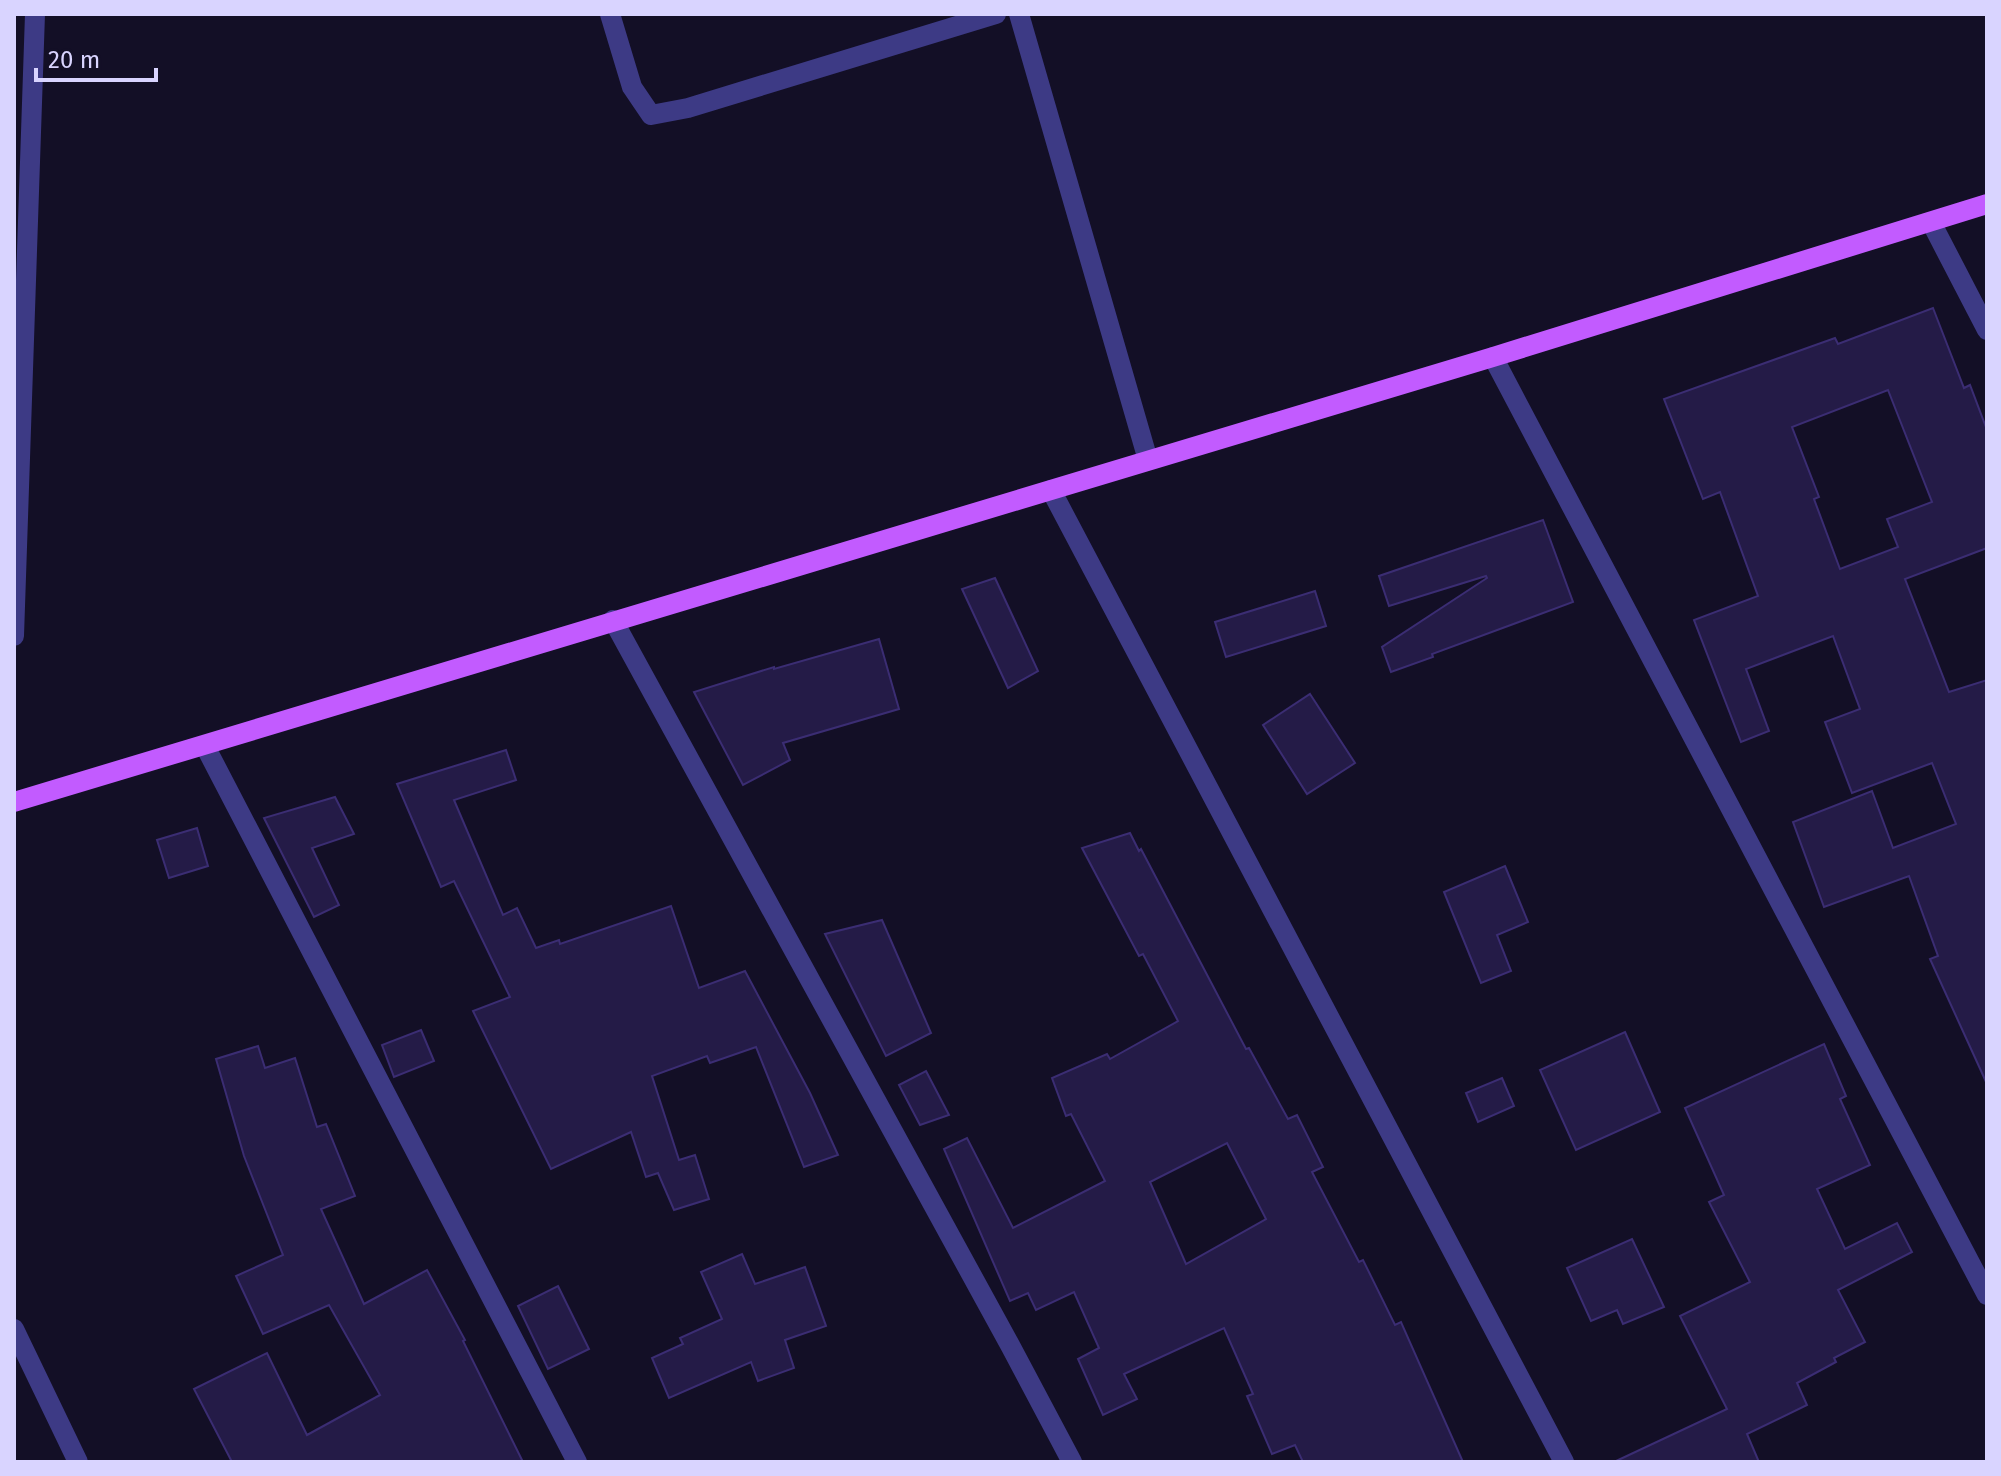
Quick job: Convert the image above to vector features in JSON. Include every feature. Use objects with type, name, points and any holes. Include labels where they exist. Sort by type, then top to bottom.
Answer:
[{"type":"main road","points":[[14,802],[1493,357],[1987,204]]},
{"type":"street","points":[[14,636],[35,14]]},
{"type":"street","points":[[610,14],[632,87],[651,115],[688,108],[996,14]]},
{"type":"street","points":[[1019,14],[1148,460]]},
{"type":"street","points":[[1931,222],[1987,330]]},
{"type":"street","points":[[1493,357],[1987,1295]]},
{"type":"street","points":[[1051,490],[1564,1462]]},
{"type":"street","points":[[613,620],[1072,1462]]},
{"type":"street","points":[[205,746],[577,1462]]},
{"type":"street","points":[[14,1329],[78,1462]]},
{"type":"building","points":[[1933,308],[1964,388],[1970,385],[1987,430],[1987,548],[1905,579],[1949,692],[1987,680],[1987,1084],[1930,959],[1938,956],[1909,876],[1824,907],[1793,822],[1872,791],[1893,848],[1956,824],[1932,763],[1852,793],[1825,722],[1860,709],[1833,636],[1746,669],[1769,731],[1741,742],[1694,620],[1758,596],[1720,492],[1703,499],[1664,399],[1835,338],[1838,344]],"holes":[[[1888,390],[1932,502],[1887,519],[1898,547],[1840,569],[1814,499],[1819,497],[1792,427]]]},
{"type":"building","points":[[1543,520],[1573,602],[1391,672],[1382,647],[1487,578],[1389,606],[1379,576]]},
{"type":"building","points":[[995,578],[1038,671],[1008,688],[962,589]]},
{"type":"building","points":[[1315,591],[1326,626],[1226,657],[1215,622]]},
{"type":"building","points":[[879,639],[899,709],[783,743],[790,760],[743,785],[694,692]]},
{"type":"building","points":[[1310,694],[1355,763],[1307,794],[1263,725]]},
{"type":"building","points":[[506,750],[516,780],[454,800],[503,915],[517,908],[536,948],[559,940],[560,944],[671,906],[699,988],[745,971],[810,1093],[838,1155],[804,1167],[756,1047],[710,1063],[707,1056],[652,1076],[679,1160],[695,1155],[709,1199],[674,1210],[658,1173],[646,1177],[631,1132],[551,1169],[473,1011],[510,997],[454,881],[441,887],[397,784]]},
{"type":"building","points":[[335,797],[354,834],[312,848],[339,905],[314,917],[264,818]]},
{"type":"building","points":[[197,828],[208,866],[169,878],[157,840]]},
{"type":"building","points":[[1130,833],[1139,851],[1141,849],[1246,1049],[1249,1048],[1288,1119],[1297,1115],[1323,1167],[1312,1172],[1359,1262],[1363,1260],[1395,1325],[1401,1322],[1463,1462],[1303,1462],[1295,1445],[1272,1454],[1247,1396],[1253,1394],[1224,1328],[1124,1374],[1137,1399],[1103,1415],[1078,1359],[1099,1348],[1074,1292],[1036,1310],[1028,1293],[1010,1301],[944,1149],[967,1138],[1013,1228],[1105,1181],[1071,1114],[1066,1116],[1052,1078],[1107,1054],[1110,1059],[1178,1021],[1143,954],[1139,956],[1082,848]],"holes":[[[1227,1143],[1266,1219],[1186,1264],[1150,1182]]]},
{"type":"building","points":[[1505,866],[1528,922],[1497,935],[1511,971],[1481,983],[1444,892]]},
{"type":"building","points":[[882,920],[931,1033],[886,1056],[825,934]]},
{"type":"building","points":[[421,1030],[434,1061],[394,1077],[382,1045]]},
{"type":"building","points":[[1625,1032],[1660,1112],[1576,1150],[1540,1070]]},
{"type":"building","points":[[1824,1044],[1846,1096],[1840,1099],[1870,1165],[1817,1189],[1845,1249],[1897,1223],[1912,1252],[1838,1290],[1865,1342],[1797,1383],[1807,1405],[1747,1434],[1759,1462],[1614,1462],[1727,1409],[1680,1316],[1750,1282],[1709,1202],[1724,1195],[1685,1108]]},
{"type":"building","points":[[258,1046],[265,1068],[295,1058],[317,1127],[326,1124],[355,1196],[321,1209],[364,1304],[427,1270],[465,1340],[523,1462],[232,1462],[194,1389],[267,1353],[307,1435],[380,1395],[329,1305],[263,1334],[236,1276],[283,1255],[244,1156],[216,1059]]},
{"type":"building","points":[[926,1071],[949,1115],[920,1125],[899,1085]]},
{"type":"building","points":[[1502,1078],[1514,1106],[1478,1122],[1466,1093]]},
{"type":"building","points":[[1632,1239],[1664,1307],[1623,1324],[1617,1310],[1591,1321],[1567,1268]]},
{"type":"building","points":[[742,1254],[755,1284],[805,1267],[826,1326],[785,1340],[794,1368],[758,1381],[751,1362],[669,1398],[652,1358],[683,1344],[680,1338],[722,1319],[701,1272]]},
{"type":"building","points":[[558,1286],[589,1349],[548,1369],[518,1306]]}]
